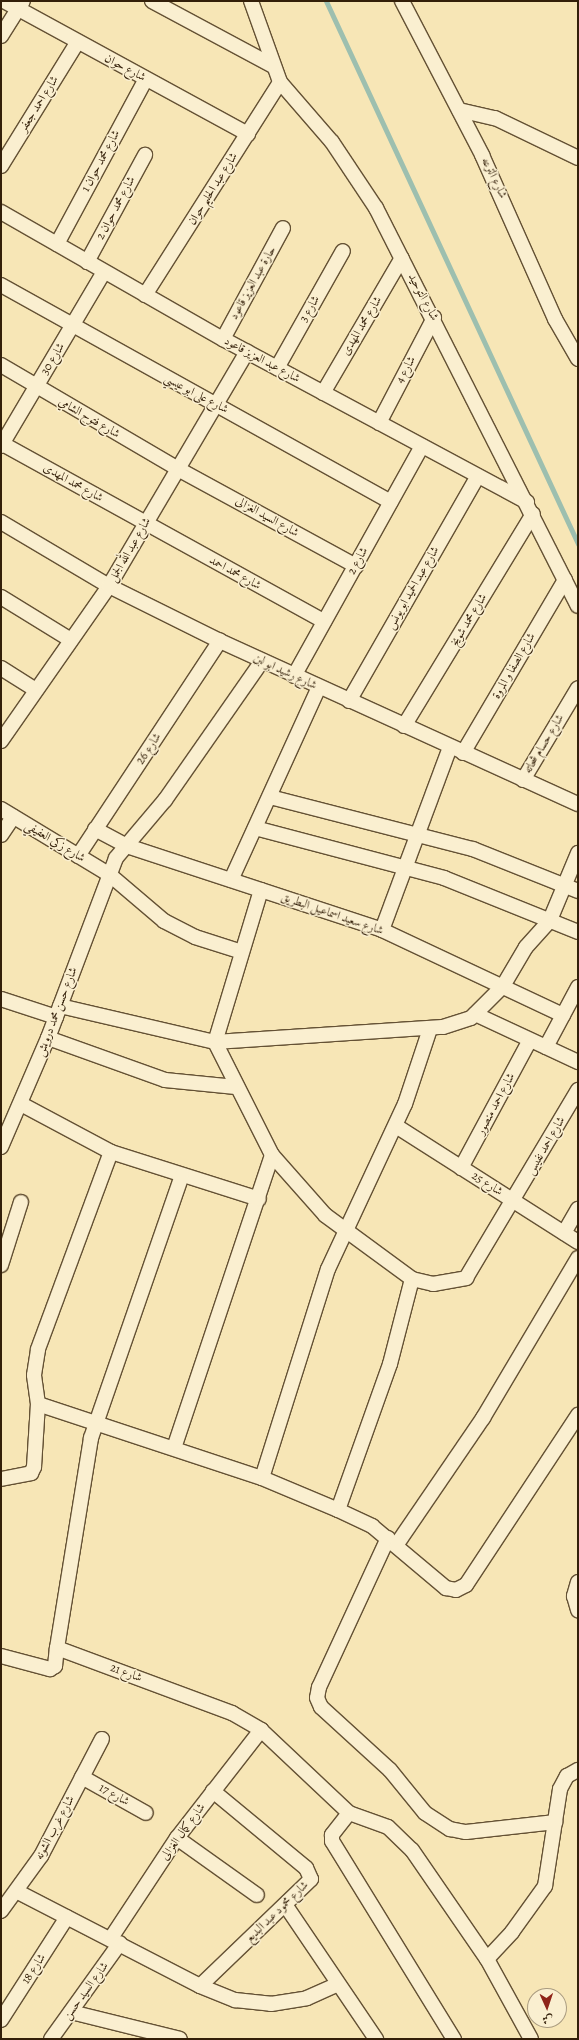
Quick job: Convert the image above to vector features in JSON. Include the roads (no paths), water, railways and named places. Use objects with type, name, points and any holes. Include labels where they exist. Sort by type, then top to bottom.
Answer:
[{"type":"street","name":"شارع حوان","points":[[4,1],[21,5],[77,43],[248,134]]},
{"type":"street","points":[[152,1],[273,66]]},
{"type":"street","name":"شارع التوحيد","points":[[251,1],[280,82],[354,172],[434,318],[578,606]]},
{"type":"street","name":"شارع الترعه","points":[[402,1],[512,216],[555,319],[578,359]]},
{"type":"street","points":[[1,36],[21,5]]},
{"type":"street","name":"شارع احمد جعفر","points":[[1,166],[77,43]]},
{"type":"street","name":"شارع محمد حوان 1","points":[[57,244],[146,79]]},
{"type":"street","name":"شارع عبد الحليم حوان","points":[[145,295],[280,82]]},
{"type":"street","points":[[459,110],[495,118],[578,158]]},
{"type":"street","name":"شارع محمد حوان 2","points":[[87,262],[145,155]]},
{"type":"street","name":"شارع عبد العزيز قاعود","points":[[1,212],[223,339],[478,476],[530,508]]},
{"type":"street","name":"حارة عبد العزيز قاعود","points":[[223,339],[283,228]]},
{"type":"street","name":"شارع 3","points":[[277,368],[343,251]]},
{"type":"street","name":"شارع محمد المهدى","points":[[323,393],[402,258]]},
{"type":"street","name":"شارع 30","points":[[1,444],[36,388],[104,272]]},
{"type":"street","name":"شارع على ابو عيسي","points":[[1,285],[71,328],[215,404],[391,502]]},
{"type":"street","name":"شارع 4","points":[[379,423],[434,318]]},
{"type":"street","name":"شارع عبد الله الجمل","points":[[1,739],[109,586],[247,352]]},
{"type":"street","name":"شارع فتوح الشامي","points":[[1,365],[36,388],[178,469]]},
{"type":"street","name":"شارع محمد المهدى","points":[[1,444],[146,524]]},
{"type":"street","name":"شارع 2","points":[[294,676],[422,446]]},
{"type":"street","name":"شارع السيد الغزالى","points":[[178,469],[356,566]]},
{"type":"street","name":"شارع عبد الحميد ابو يونس","points":[[349,701],[478,476]]},
{"type":"street","name":"شارع محمد شويخ","points":[[404,726],[530,508]]},
{"type":"street","name":"شارع رشيد ابو لبن","points":[[1,522],[109,586],[220,642],[578,804]]},
{"type":"street","name":"شارع محمد احمد","points":[[146,524],[324,621]]},
{"type":"street","name":"شارع الصفا و المروة","points":[[463,753],[565,580]]},
{"type":"street","points":[[1,597],[71,640]]},
{"type":"street","name":"شارع 26","points":[[78,856],[220,642]]},
{"type":"street","name":"شارع حسن محمد درويش","points":[[1,1147],[21,1104],[48,1038],[110,874],[127,846],[165,800],[262,661]]},
{"type":"street","points":[[1,668],[36,690]]},
{"type":"street","points":[[231,880],[319,687]]},
{"type":"street","name":"شارع حسام شحاته","points":[[523,780],[578,688]]},
{"type":"street","points":[[382,930],[416,832],[450,747]]},
{"type":"street","points":[[270,797],[416,832],[473,849],[578,891]]},
{"type":"street","points":[[1,835],[7,813]]},
{"type":"street","name":"شارع زكي العفيفي","points":[[7,813],[110,874],[164,921],[195,937],[242,952]]},
{"type":"street","points":[[255,828],[404,867],[473,889],[578,932]]},
{"type":"street","name":"شارع سعيد اسماعيل البطريق","points":[[95,830],[127,846],[382,930],[563,1015]]},
{"type":"street","points":[[1,999],[58,1012],[215,1042],[430,1029],[475,1014],[503,986],[526,947],[550,920],[578,853]]},
{"type":"street","points":[[261,890],[215,1042],[236,1087],[272,1155],[325,1215],[345,1232],[412,1279],[383,1387],[338,1510]]},
{"type":"street","points":[[546,1047],[578,987]]},
{"type":"street","points":[[475,1014],[578,1062]]},
{"type":"street","points":[[262,1478],[313,1312],[345,1232],[396,1126],[430,1029]]},
{"type":"street","points":[[48,1038],[165,1080],[236,1087]]},
{"type":"street","name":"شارع احمد منصور","points":[[461,1168],[530,1040]]},
{"type":"street","name":"شارع احمد نفيس","points":[[412,1279],[433,1284],[466,1278],[515,1202],[578,1090]]},
{"type":"street","points":[[21,1104],[111,1152],[259,1199]]},
{"type":"street","name":"شارع 25","points":[[396,1126],[578,1242]]},
{"type":"street","points":[[1,1479],[31,1473],[38,1404],[34,1375],[38,1349],[111,1152]]},
{"type":"street","points":[[174,1448],[259,1199],[272,1155]]},
{"type":"street","points":[[1,1656],[50,1668],[55,1666],[95,1426],[182,1175]]},
{"type":"street","points":[[1,1265],[21,1202]]},
{"type":"street","points":[[564,1233],[578,1209]]},
{"type":"street","points":[[555,1822],[466,1832],[450,1829],[425,1814],[390,1770],[321,1707],[316,1698],[319,1687],[393,1541],[483,1418],[578,1258]]},
{"type":"street","points":[[38,1404],[95,1426],[174,1448],[262,1478],[338,1510],[393,1541],[446,1588],[456,1590],[466,1585],[578,1415]]},
{"type":"street","points":[[578,1582],[574,1596],[578,1610]]},
{"type":"street","name":"شارع 21","points":[[57,1648],[232,1712],[261,1730],[349,1813]]},
{"type":"street","name":"شارع كمال الغزالى","points":[[115,1941],[177,1838],[261,1730]]},
{"type":"street","name":"شارع غرب الشونه","points":[[1,1911],[18,1892],[41,1856],[102,1739]]},
{"type":"street","points":[[486,1959],[512,1932],[545,1886],[560,1789],[567,1776],[578,1770]]},
{"type":"street","name":"شارع 17","points":[[82,1777],[146,1812]]},
{"type":"street","name":"شارع محمود عبد البديع","points":[[200,1986],[310,1884],[308,1872],[213,1791]]},
{"type":"street","points":[[454,2039],[332,1841],[332,1835],[349,1813],[388,1827],[412,1850],[486,1959],[532,2039]]},
{"type":"street","points":[[177,1838],[257,1895]]},
{"type":"street","points":[[18,1892],[200,1986],[235,2000],[271,2004],[306,1998],[338,1984]]},
{"type":"street","points":[[286,1906],[376,2039]]},
{"type":"street","name":"شارع 18","points":[[1,2020],[67,1917]]},
{"type":"street","name":"شارع السيد حسن","points":[[51,2039],[71,2012],[115,1941]]},
{"type":"street","points":[[71,2012],[180,2039]]},
{"type":"waterway","points":[[326,1],[578,544]]}]
